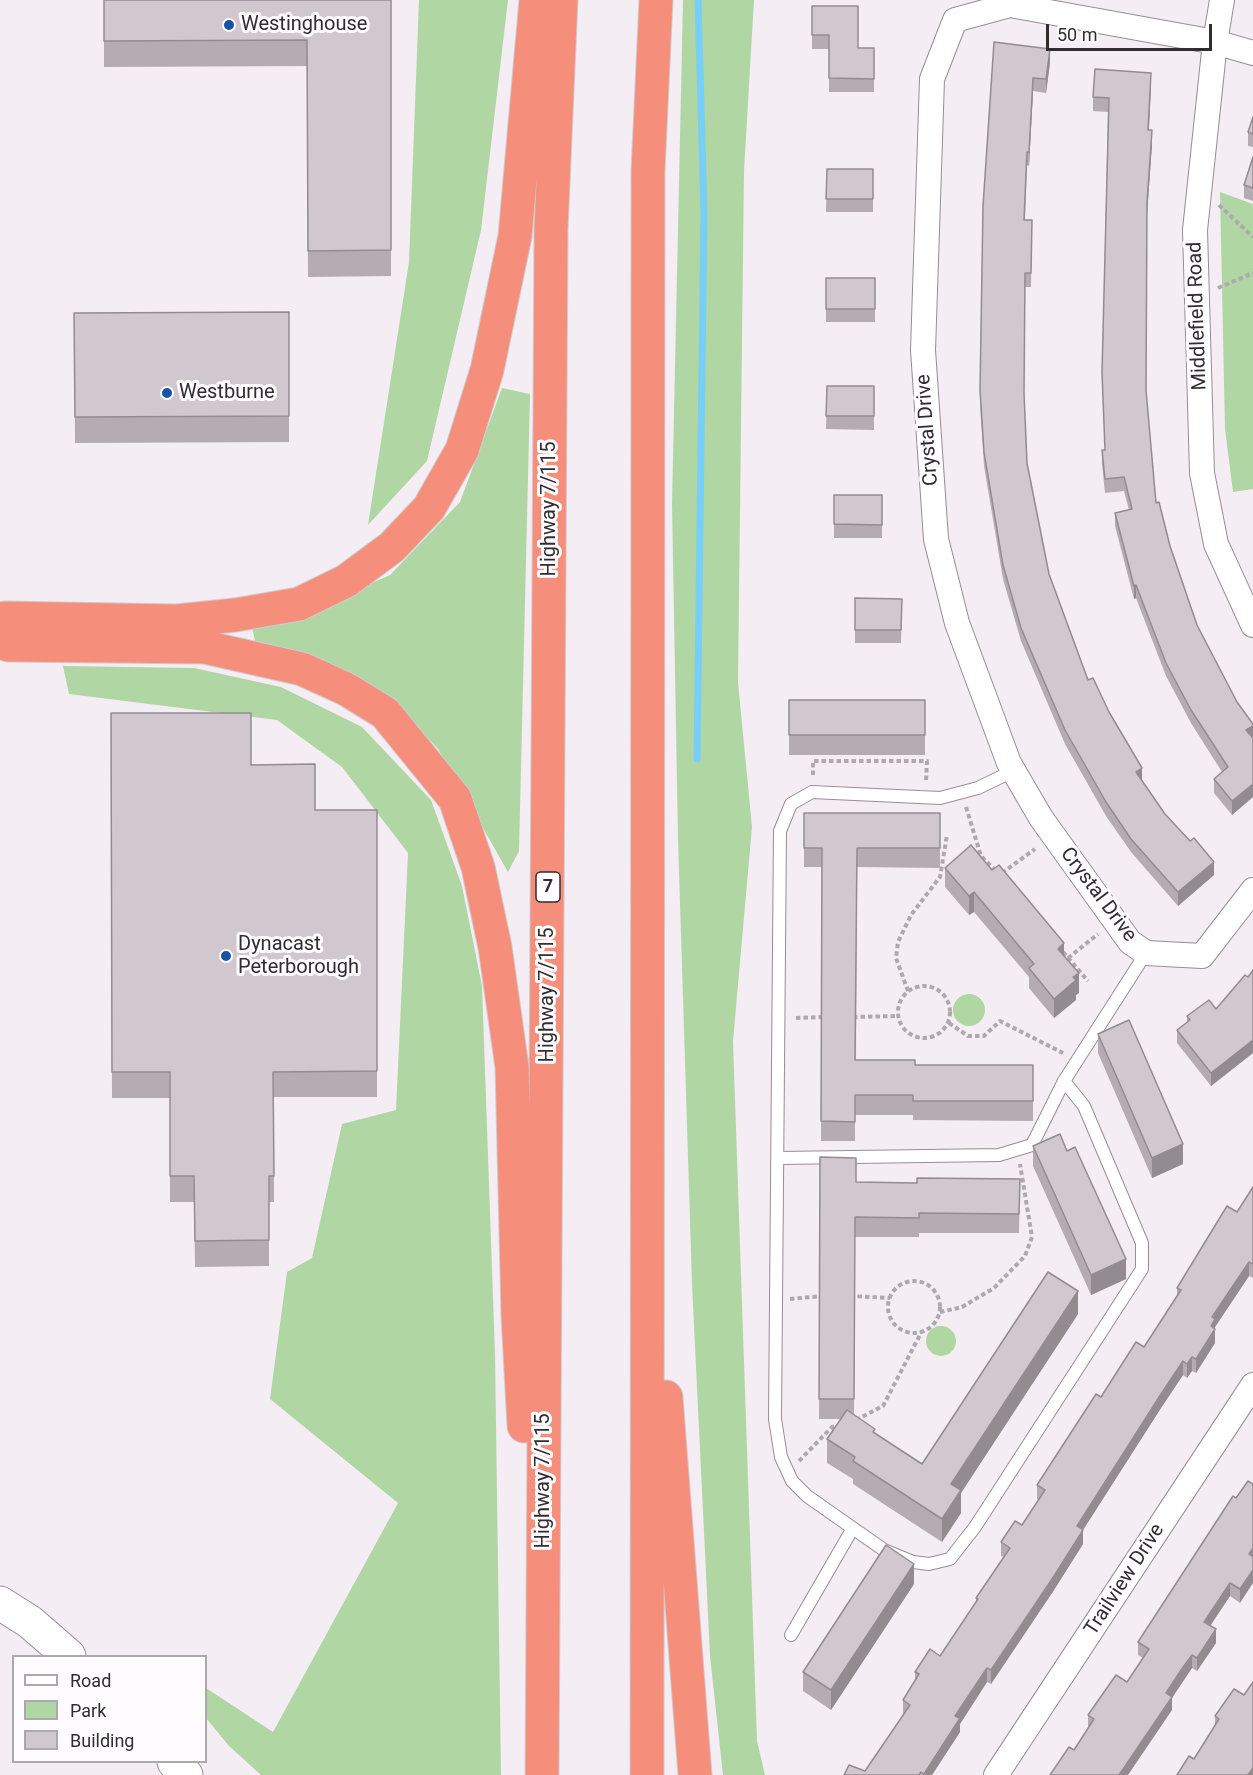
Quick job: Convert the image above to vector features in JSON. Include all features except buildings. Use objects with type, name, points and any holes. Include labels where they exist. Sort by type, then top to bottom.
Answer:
[{"type":"highway","points":[[0,621],[5,618],[177,621],[235,615],[299,604],[346,581],[392,547],[429,508],[462,450],[489,359],[515,236],[536,0]]},
{"type":"highway","name":"Highway 7/115","points":[[542,1775],[551,229],[561,0]]},
{"type":"highway","points":[[647,1775],[648,171],[656,0]]},
{"type":"highway","points":[[0,641],[8,645],[204,647],[302,669],[346,689],[385,713],[455,799],[478,867],[495,947],[512,1066],[518,1316],[527,1469],[544,1536]]},
{"type":"highway","points":[[646,1033],[665,1158],[666,1389],[695,1775]]},
{"type":"main road","points":[[0,1603],[30,1622],[68,1655]]},
{"type":"main road","points":[[176,1763],[186,1775]]},
{"type":"street","name":"Middlefield Road","points":[[1222,0],[1215,42],[1195,230],[1202,473],[1216,544],[1253,625]]},
{"type":"street","name":"Crystal Drive","points":[[1253,53],[1215,42],[1010,5],[955,20],[932,79],[923,350],[936,539],[957,624],[1013,771],[1053,835],[1130,942],[1146,953],[1202,956],[1253,890]]},
{"type":"street","name":"Trailview Drive","points":[[996,1775],[1253,1385]]},
{"type":"lane","points":[[1013,771],[962,793],[940,798],[812,792],[791,804],[780,831],[778,1300],[775,1419],[781,1456],[792,1481],[807,1496],[884,1550],[913,1562],[929,1564],[950,1559],[975,1527],[1020,1460],[1142,1269],[1142,1243],[1084,1106],[1064,1081]]},
{"type":"lane","points":[[779,1158],[999,1155],[1032,1145],[1064,1081],[1146,953]]},
{"type":"lane","points":[[791,1635],[853,1528]]},
{"type":"path","points":[[1200,185],[1253,237]]},
{"type":"path","points":[[1198,294],[1253,273]]},
{"type":"path","points":[[812,792],[813,761],[927,761],[926,797]]},
{"type":"path","points":[[962,793],[981,856],[999,875],[1053,835]]},
{"type":"path","points":[[908,991],[896,957],[898,942],[911,915],[940,877],[947,835]]},
{"type":"path","points":[[1068,958],[1114,920]]},
{"type":"path","points":[[1060,949],[1088,981]]},
{"type":"path","points":[[918,988],[938,990],[950,1002],[949,1023],[928,1038],[911,1036],[904,1030],[897,1016],[899,1005],[908,991],[918,988]]},
{"type":"path","points":[[846,1017],[897,1016]]},
{"type":"path","points":[[780,1018],[834,1017]]},
{"type":"path","points":[[949,1023],[968,1036],[984,1036],[1000,1021],[1049,1044],[1077,1061]]},
{"type":"path","points":[[940,1312],[962,1307],[994,1288],[1025,1256],[1032,1237],[1017,1150]]},
{"type":"path","points":[[908,1281],[921,1281],[933,1290],[939,1300],[940,1312],[935,1323],[922,1331],[907,1332],[893,1324],[888,1311],[895,1287],[908,1281]]},
{"type":"path","points":[[778,1300],[833,1296]]},
{"type":"path","points":[[844,1296],[890,1298]]},
{"type":"path","points":[[788,1472],[832,1427],[860,1419],[883,1406],[922,1331]]},
{"type":"green space","points":[[419,0],[508,0],[481,230],[427,461],[368,525],[409,262]]},
{"type":"green space","points":[[683,0],[754,0],[744,171],[738,682],[752,827],[733,1041],[757,1741],[765,1775],[723,1775],[710,1656],[692,1284],[678,839],[672,504]]},
{"type":"green space","points":[[1220,192],[1253,204],[1253,489],[1233,492],[1225,429]]},
{"type":"green space","points":[[502,388],[530,394],[519,851],[508,872],[438,749],[392,700],[257,649],[252,628],[315,608],[390,575],[460,502]]},
{"type":"green space","points":[[63,666],[194,668],[281,687],[362,727],[431,800],[462,886],[482,986],[495,1354],[501,1775],[261,1775],[229,1746],[207,1719],[207,1689],[273,1732],[398,1503],[270,1399],[287,1272],[312,1258],[342,1124],[396,1110],[408,853],[342,767],[277,720],[69,694]]},
{"type":"green space","points":[[969,994],[981,998],[985,1010],[981,1022],[969,1026],[957,1022],[953,1010],[957,998]]},
{"type":"green space","points":[[941,1326],[952,1330],[956,1341],[952,1352],[941,1356],[930,1352],[926,1341],[930,1330]]},
{"type":"waterway","points":[[697,759],[704,212],[698,0]]},
{"type":"place","name":"Westinghouse","points":[[229,25]]},
{"type":"place","name":"Westburne","points":[[167,393]]},
{"type":"place","name":"Dynacast Peterborough","points":[[226,956]]}]
